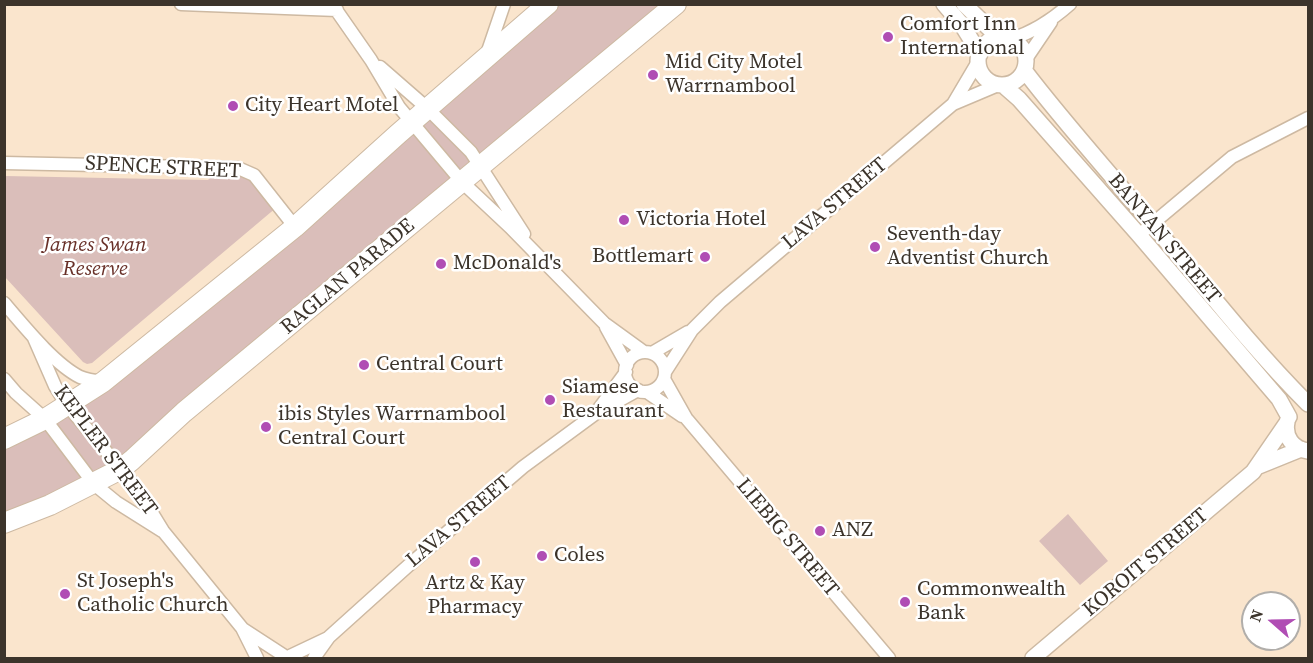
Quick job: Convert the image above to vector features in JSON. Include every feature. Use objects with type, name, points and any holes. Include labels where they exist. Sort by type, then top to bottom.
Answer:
[{"type":"highway","points":[[4,439],[45,419],[103,382],[295,227],[427,108],[548,4]]},
{"type":"highway","name":"RAGLAN PARADE","points":[[4,523],[94,484],[121,469],[184,412],[676,4]]},
{"type":"street","points":[[181,4],[334,7],[411,123],[462,182],[604,323],[661,360],[664,375],[657,387],[643,391],[629,383],[626,369],[604,323]]},
{"type":"street","points":[[485,58],[504,4]]},
{"type":"street","points":[[944,4],[962,26],[979,57],[984,76],[1001,85],[1016,81],[1053,19]]},
{"type":"street","points":[[964,4],[996,35],[1022,47],[1025,65]]},
{"type":"street","points":[[979,57],[983,48],[993,40],[1028,34],[1053,19],[1070,4]]},
{"type":"street","name":"LAVA STREET","points":[[953,104],[979,57]]},
{"type":"street","points":[[371,60],[427,108],[471,152],[534,251]]},
{"type":"street","name":"BANYAN STREET","points":[[1025,65],[1045,99],[1249,342],[1308,405]]},
{"type":"street","name":"LAVA STREET","points":[[664,375],[692,330],[729,293],[953,104],[1001,85]]},
{"type":"street","name":"BANYAN STREET","points":[[1001,85],[1019,99],[1279,399],[1287,421],[1287,437],[1295,447],[1305,450]]},
{"type":"street","points":[[1139,236],[1232,157],[1308,118]]},
{"type":"street","name":"SPENCE STREET","points":[[4,163],[238,168],[255,174],[295,227]]},
{"type":"street","name":"KEPLER STREET","points":[[4,303],[34,338],[79,376],[103,382]]},
{"type":"street","name":"LAVA STREET","points":[[648,353],[692,330]]},
{"type":"street","name":"KEPLER STREET","points":[[34,338],[55,386],[67,405],[136,487],[162,531],[242,628],[257,658]]},
{"type":"street","points":[[626,369],[633,356],[648,353]]},
{"type":"street","name":"LAVA STREET","points":[[596,414],[626,369]]},
{"type":"street","name":"LIEBIG STREET","points":[[664,375],[686,418],[889,658]]},
{"type":"street","name":"KEPLER STREET","points":[[4,379],[45,419],[94,484],[162,531]]},
{"type":"street","name":"LAVA STREET","points":[[314,658],[329,638],[409,565],[523,468],[596,414],[643,391]]},
{"type":"street","name":"LIEBIG STREET","points":[[643,391],[686,418]]},
{"type":"street","points":[[1287,421],[1298,408],[1308,405]]},
{"type":"street","name":"KOROIT STREET","points":[[1033,658],[1259,466],[1287,421]]},
{"type":"street","name":"KOROIT STREET","points":[[1259,466],[1305,450]]},
{"type":"street","name":"KEPLER STREET","points":[[242,628],[285,657]]},
{"type":"street","name":"LAVA STREET","points":[[285,657],[329,638]]},
{"type":"green space","points":[[548,5],[676,5],[128,463],[5,523],[5,438],[87,393]]},
{"type":"green space","name":"James Swan Reserve","points":[[245,170],[277,207],[92,363],[83,362],[5,277],[5,176],[208,180],[216,172]]},
{"type":"green space","points":[[1068,514],[1108,561],[1080,585],[1039,541]]},
{"type":"place","name":"Comfort Inn International","points":[[888,37]]},
{"type":"place","name":"Mid City Motel Warrnambool","points":[[653,75]]},
{"type":"place","name":"City Heart Motel","points":[[233,106]]},
{"type":"place","name":"Victoria Hotel","points":[[624,220]]},
{"type":"place","name":"Seventh-day Adventist Church","points":[[875,247]]},
{"type":"place","name":"Bottlemart","points":[[705,257]]},
{"type":"place","name":"McDonald's","points":[[441,264]]},
{"type":"place","name":"Central Court","points":[[364,365]]},
{"type":"place","name":"Siamese Restaurant","points":[[550,400]]},
{"type":"place","name":"ibis Styles Warrnambool Central Court","points":[[266,427]]},
{"type":"place","name":"ANZ","points":[[820,531]]},
{"type":"place","name":"Coles","points":[[542,556]]},
{"type":"place","name":"Artz & Kay Pharmacy","points":[[475,562]]},
{"type":"place","name":"St Joseph's Catholic Church","points":[[65,594]]},
{"type":"place","name":"Commonwealth Bank","points":[[905,602]]}]
